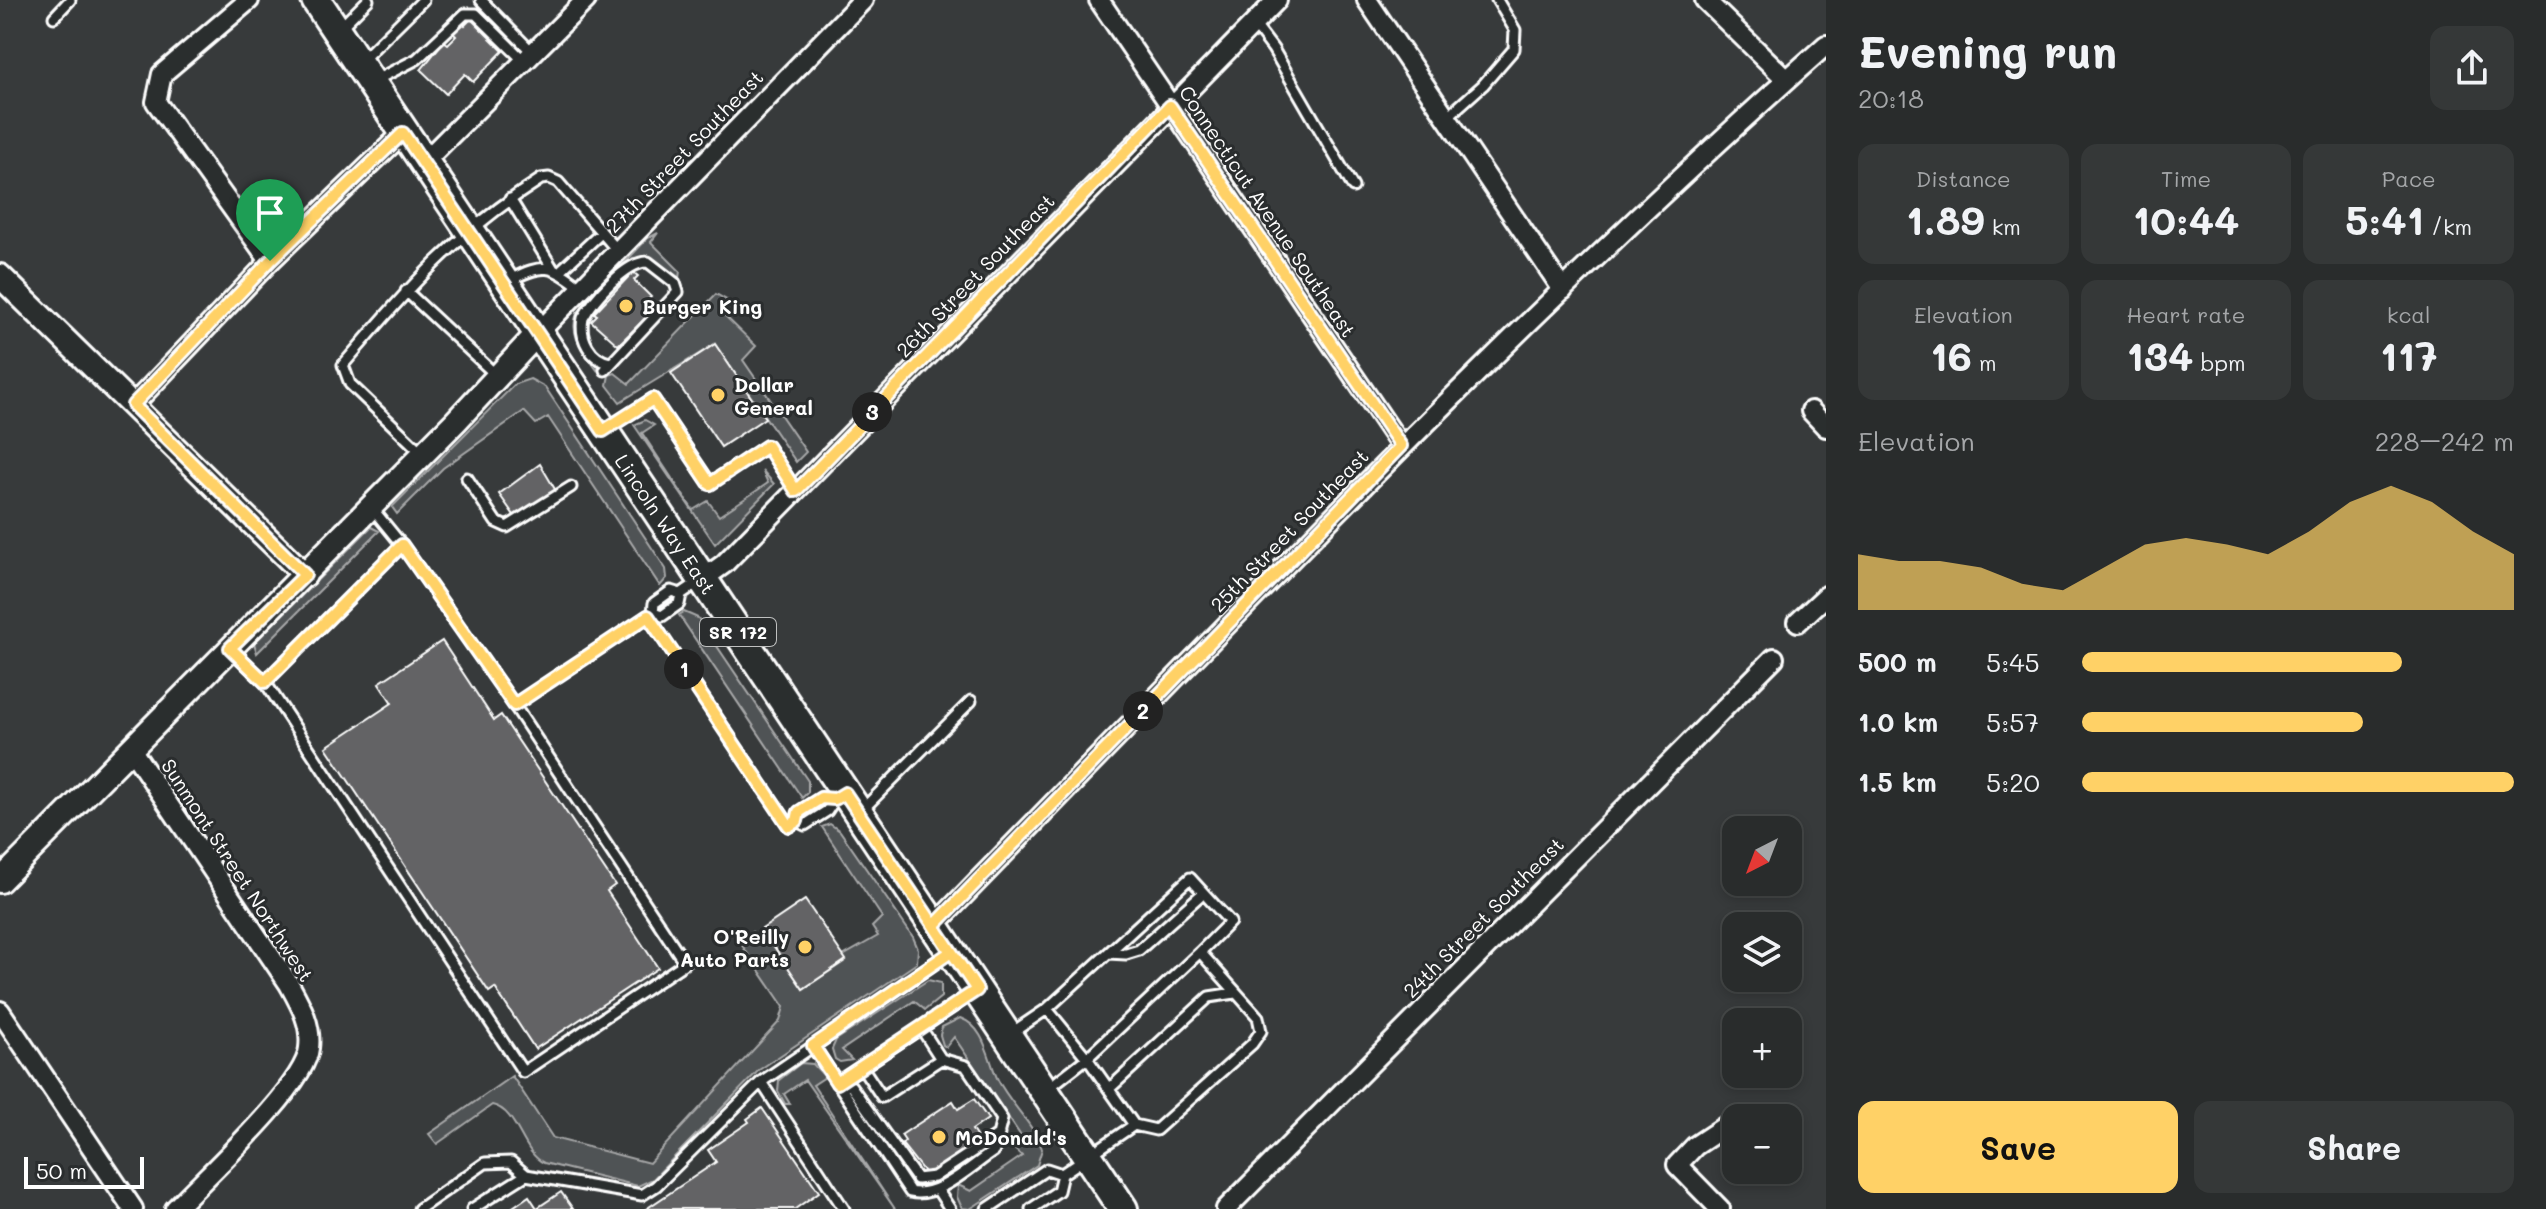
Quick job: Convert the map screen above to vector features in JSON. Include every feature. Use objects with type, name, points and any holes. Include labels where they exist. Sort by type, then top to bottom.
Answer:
[{"type":"main road","name":"Lincoln Way East","points":[[316,0],[603,431],[692,587],[934,926],[1123,1209]]},
{"type":"street","points":[[249,0],[162,74],[156,102],[270,261]]},
{"type":"street","points":[[423,163],[586,0]]},
{"type":"street","name":"27th Street Southeast","points":[[537,334],[863,0]]},
{"type":"street","name":"Connecticut Avenue Southeast","points":[[1099,0],[1401,446]]},
{"type":"street","name":"26th Street Southeast","points":[[692,587],[724,564],[1277,0]]},
{"type":"street","points":[[1367,0],[1563,290]]},
{"type":"street","points":[[1705,0],[1787,80]]},
{"type":"street","name":"25th Street Southeast","points":[[934,926],[1401,446],[1826,45]]},
{"type":"street","points":[[133,405],[270,261],[403,133]]},
{"type":"street","points":[[0,276],[305,575]]},
{"type":"street","points":[[0,881],[305,575],[537,334]]},
{"type":"street","points":[[1811,411],[1826,427]]},
{"type":"street","points":[[1798,622],[1826,596]]},
{"type":"street","name":"24th Street Southeast","points":[[1226,1209],[1640,788],[1774,658]]},
{"type":"street","name":"Sunmont Street Northwest","points":[[131,749],[289,984],[308,1028],[306,1063],[289,1087],[175,1209]]},
{"type":"street","points":[[0,1011],[133,1209]]},
{"type":"street","points":[[1720,1209],[1677,1165],[1695,1146],[1722,1129]]},
{"type":"lane","points":[[54,17],[70,0]]},
{"type":"lane","points":[[336,31],[368,0]]},
{"type":"lane","points":[[364,74],[423,0]]},
{"type":"lane","points":[[364,74],[417,59],[480,0],[529,57]]},
{"type":"lane","points":[[1445,119],[1483,85],[1514,49],[1515,30],[1497,0]]},
{"type":"lane","points":[[465,14],[476,14],[529,57]]},
{"type":"lane","points":[[1254,24],[1273,49],[1353,187]]},
{"type":"lane","points":[[423,454],[350,384],[343,365],[406,291],[467,230],[541,179],[558,182],[617,250]]},
{"type":"lane","points":[[510,199],[556,270],[581,288]]},
{"type":"lane","points":[[503,284],[531,270],[556,270],[601,233]]},
{"type":"lane","points":[[648,262],[675,283],[678,292],[608,366],[588,347],[582,336],[583,318],[632,265],[648,262]]},
{"type":"lane","points":[[406,291],[497,376]]},
{"type":"lane","points":[[603,431],[653,399],[710,484],[767,446],[796,491]]},
{"type":"lane","points":[[467,478],[496,522],[507,527],[571,487]]},
{"type":"lane","points":[[230,648],[265,682],[523,1072],[685,963],[514,705],[402,545],[371,506]]},
{"type":"lane","points":[[265,682],[402,545]]},
{"type":"lane","points":[[514,705],[651,614],[654,603],[671,591],[692,587]]},
{"type":"lane","points":[[651,614],[789,826],[797,821],[805,825],[846,802],[971,701]]},
{"type":"lane","points":[[1008,1035],[1047,1009],[1190,878],[1230,922],[1087,1058],[1044,1092]]},
{"type":"lane","points":[[1108,953],[1126,954],[1139,950],[1203,893]]},
{"type":"lane","points":[[419,1209],[485,1163],[511,1162],[526,1175],[642,1195],[656,1186],[761,1082],[951,952]]},
{"type":"lane","points":[[1047,1009],[1087,1058],[1134,1125],[1156,1130],[1252,1044],[1261,1031],[1258,1017],[1200,952]]},
{"type":"lane","points":[[837,1083],[977,990]]},
{"type":"lane","points":[[1109,1089],[1209,997],[1235,993]]},
{"type":"lane","points":[[813,1046],[910,1192],[921,1195],[937,1189],[994,1151],[1002,1119],[966,1066],[941,1059],[921,1028]]},
{"type":"lane","points":[[862,1067],[882,1097],[941,1059]]},
{"type":"lane","points":[[761,1082],[842,1208]]},
{"type":"lane","points":[[837,1083],[851,1086],[917,1179],[934,1177],[999,1134]]},
{"type":"lane","points":[[1031,1209],[1058,1191],[1062,1174],[1134,1125]]},
{"type":"lane","points":[[987,1209],[1047,1169],[1062,1174]]},
{"type":"lane","points":[[472,1209],[526,1175]]},
{"type":"lane","points":[[937,1189],[950,1209]]},
{"type":"shaded area","points":[[658,233],[651,242],[680,271],[679,278],[652,259],[633,258],[579,315],[579,340],[600,364],[597,370],[576,336],[577,313],[648,238]]},
{"type":"shaded area","points":[[716,294],[730,302],[721,312],[756,346],[743,360],[806,452],[796,462],[715,344],[620,402],[607,385],[609,375],[615,373],[629,384]]},
{"type":"shaded area","points":[[530,379],[545,387],[666,569],[667,578],[660,586],[548,417],[536,424],[524,411],[443,468],[397,514],[392,507],[515,384]]},
{"type":"shaded area","points":[[645,420],[654,425],[642,433],[693,510],[708,501],[719,516],[768,483],[762,470],[774,484],[715,544],[634,425]]},
{"type":"shaded area","points":[[371,527],[379,531],[257,653],[254,643]]},
{"type":"shaded area","points":[[684,612],[698,618],[808,781],[808,792],[802,798],[679,615]]},
{"type":"shaded area","points":[[830,824],[840,831],[913,937],[918,949],[917,963],[759,1070],[653,1179],[638,1186],[544,1163],[530,1150],[508,1115],[492,1105],[437,1144],[429,1134],[512,1076],[553,1138],[649,1163],[780,1021],[784,1007],[739,941],[752,932],[759,943],[768,937],[803,989],[845,961],[843,956],[878,936],[872,927],[882,917],[822,827]]},
{"type":"shaded area","points":[[928,980],[941,983],[941,997],[925,1010],[914,1001],[842,1050],[852,1060],[840,1062],[835,1059],[832,1049],[836,1040]]},
{"type":"shaded area","points":[[960,1018],[969,1022],[981,1036],[998,1080],[1042,1149],[1037,1165],[970,1209],[962,1208],[957,1197],[958,1185],[971,1191],[1022,1156],[1012,1147],[1023,1139],[954,1037],[946,1047],[943,1045],[940,1035],[942,1027]]},
{"type":"shaded area","points":[[801,1063],[813,1064],[825,1077],[813,1085],[895,1209],[805,1080],[784,1094],[790,1104],[785,1104],[778,1091],[779,1080]]},
{"type":"building","points":[[454,14],[465,25],[471,19],[503,51],[473,82],[465,74],[446,94],[421,70],[444,41],[448,44],[456,36],[444,24]]},
{"type":"building","name":"Burger King","points":[[633,272],[638,276],[634,280],[651,297],[647,301],[655,309],[618,345],[591,321],[597,315],[594,313]]},
{"type":"building","name":"Dollar General","points":[[715,344],[765,418],[721,447],[671,373]]},
{"type":"building","points":[[540,464],[556,491],[516,518],[499,494]]},
{"type":"building","points":[[442,641],[494,720],[501,715],[615,885],[607,891],[658,968],[535,1049],[495,988],[489,992],[326,747],[392,703],[379,683]]},
{"type":"building","name":"O'Reilly Auto Parts","points":[[805,900],[846,960],[803,989],[762,929]]},
{"type":"building","name":"McDonald's","points":[[974,1099],[988,1119],[972,1130],[978,1139],[974,1142],[978,1148],[928,1177],[902,1144],[905,1141],[901,1135],[953,1101],[958,1109]]},
{"type":"building","points":[[762,1108],[819,1192],[795,1209],[646,1209],[716,1162],[708,1150],[749,1122],[747,1119]]},
{"type":"building","points":[[561,1192],[573,1209],[510,1209],[529,1196],[537,1208]]},
{"type":"place","name":"Burger King","points":[[626,306]]},
{"type":"place","name":"Dollar General","points":[[718,395]]},
{"type":"place","name":"O'Reilly Auto Parts","points":[[805,947]]},
{"type":"place","name":"McDonald's","points":[[939,1137]]},
{"type":"route","points":[[270,261],[133,405],[305,575],[230,648],[265,682],[402,545],[514,705],[648,616],[789,826],[797,821],[799,812],[821,798],[835,799],[845,793],[951,952],[977,990],[837,1083],[813,1046],[951,952],[934,926],[1401,446],[1170,106],[796,491],[767,446],[710,484],[653,399],[603,431],[403,133],[270,261]]}]
